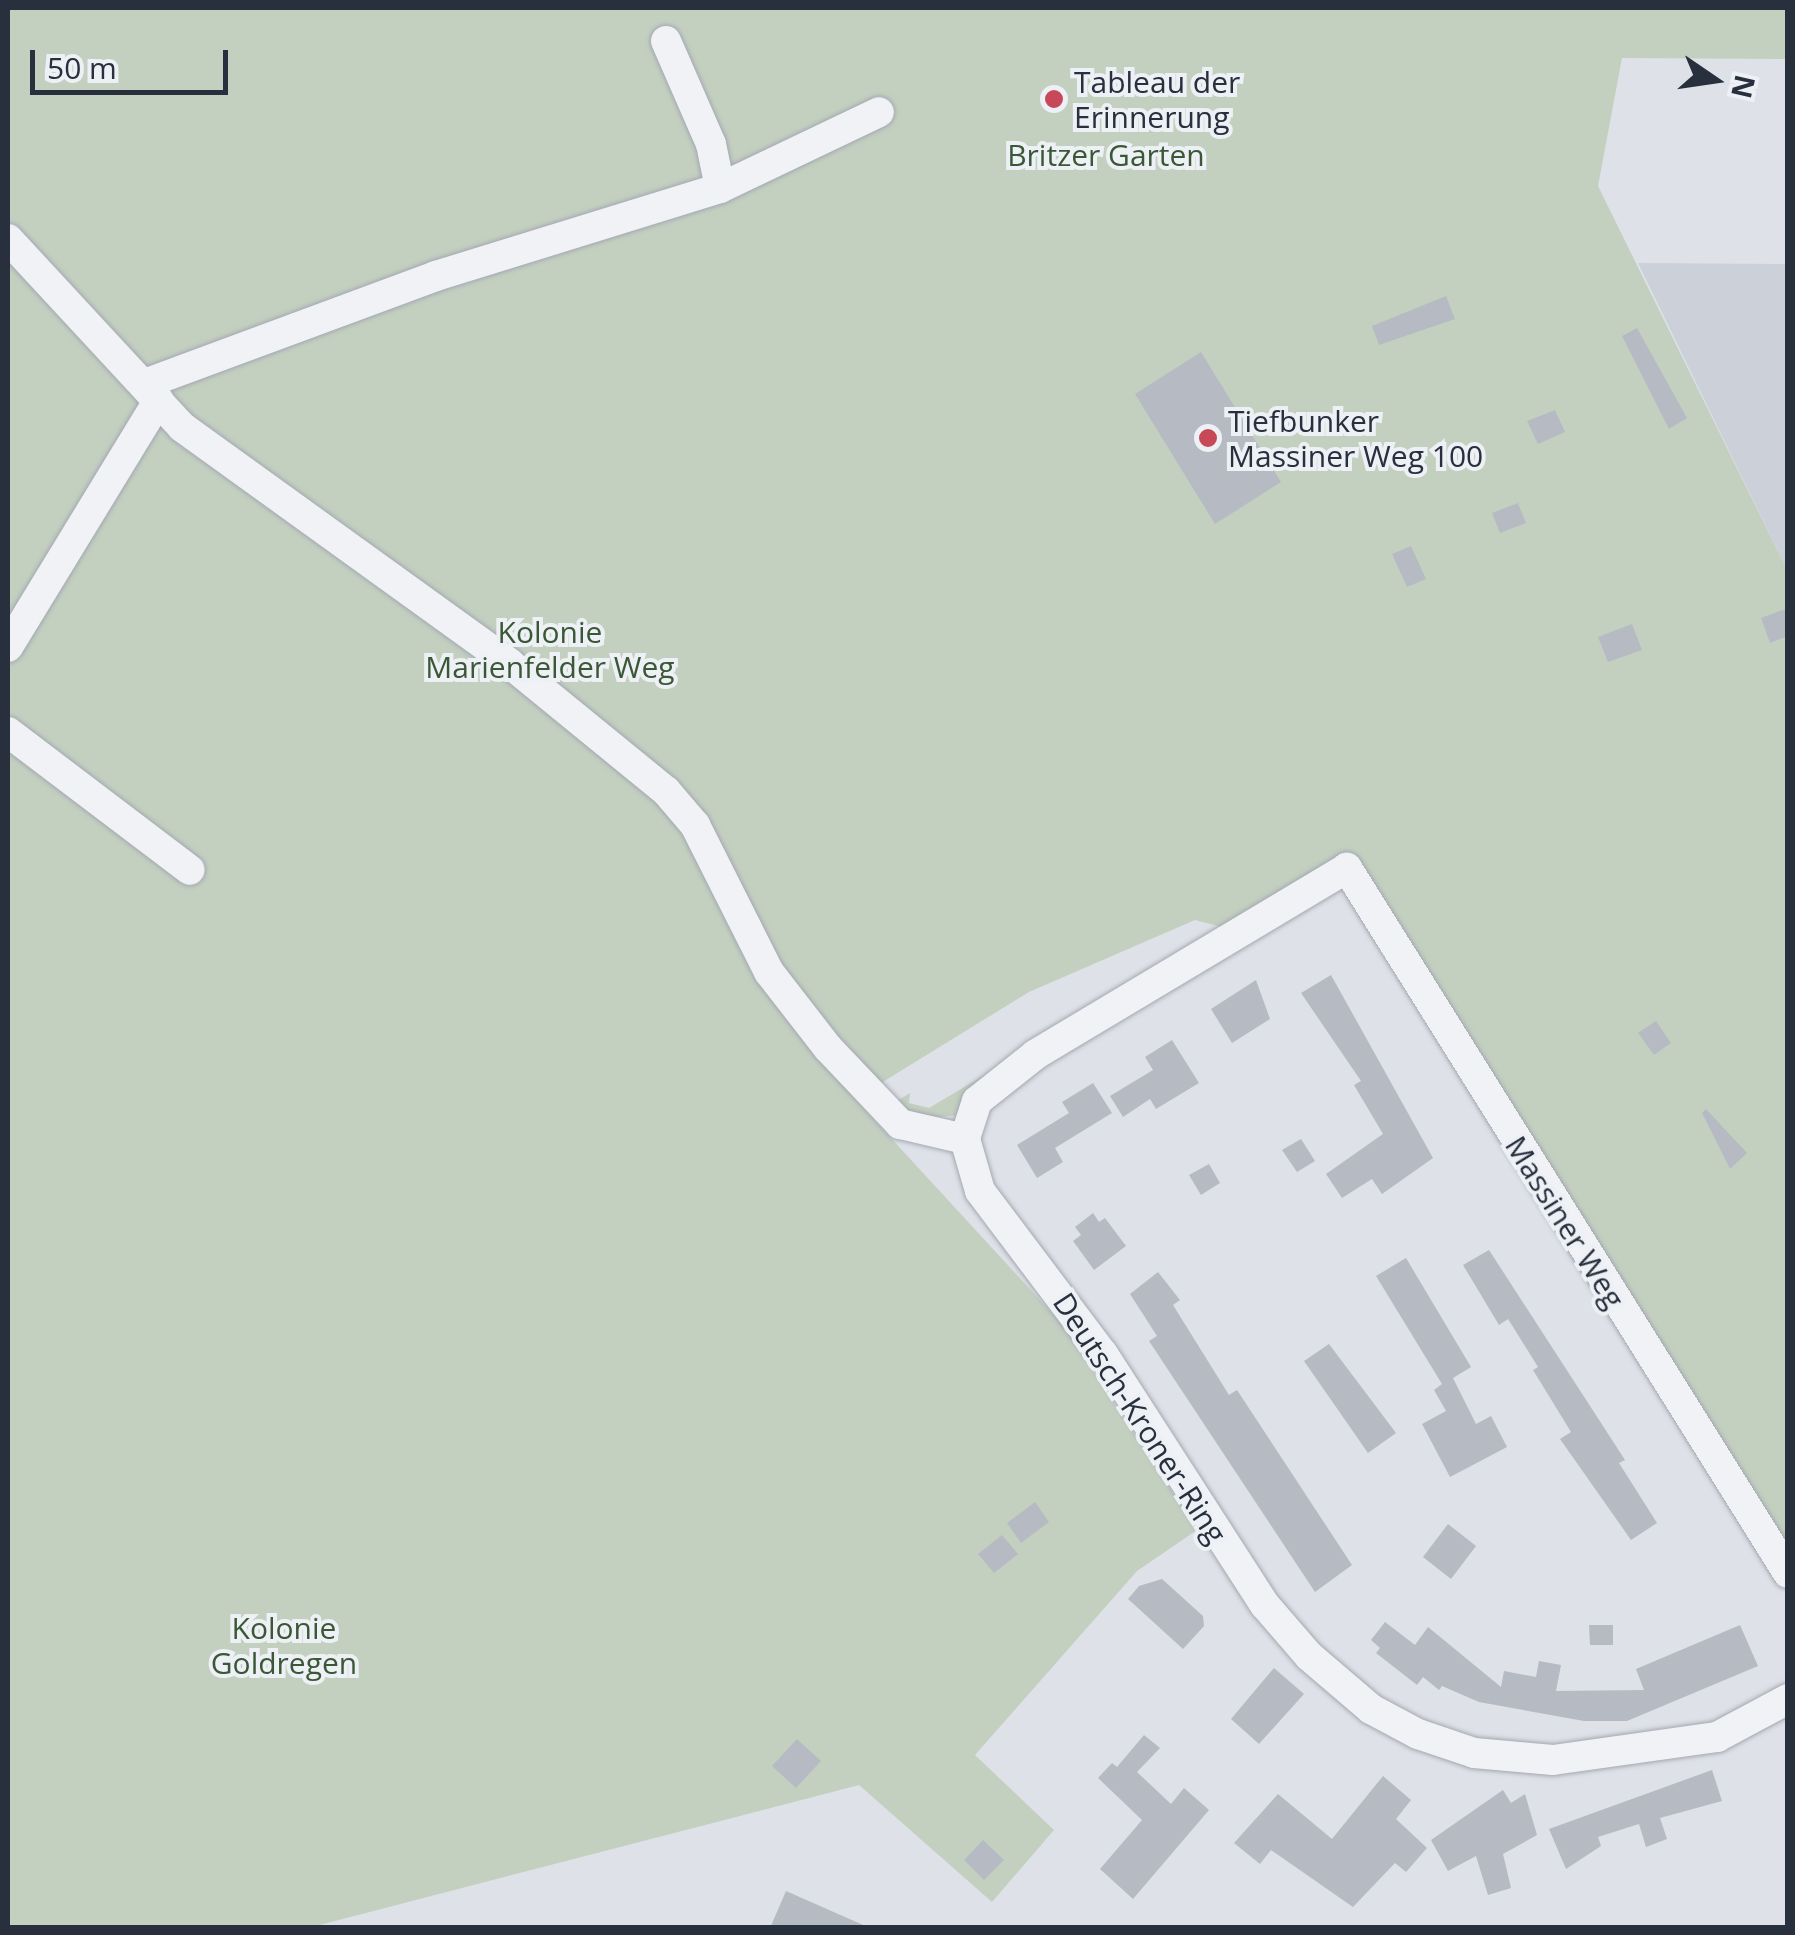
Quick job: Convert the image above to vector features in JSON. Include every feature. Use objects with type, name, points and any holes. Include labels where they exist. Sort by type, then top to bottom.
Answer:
[{"type":"street","points":[[666,41],[711,144],[720,188]]},
{"type":"street","points":[[8,648],[153,392],[436,276],[720,188],[879,112]]},
{"type":"street","points":[[8,240],[153,392],[238,472],[509,663],[666,791],[695,825],[769,972],[828,1048],[900,1124],[965,1140]]},
{"type":"street","points":[[8,732],[190,870]]},
{"type":"street","name":"Massiner Weg","points":[[965,1140],[977,1100],[995,1081],[1348,868],[1788,1573]]},
{"type":"street","name":"Deutsch-Kroner-Ring","points":[[965,1140],[980,1191],[1103,1354],[1242,1573],[1309,1656],[1372,1709],[1418,1734],[1474,1752],[1553,1760],[1628,1754],[1717,1737],[1788,1699]]},
{"type":"shaded area","points":[[1638,263],[1787,264],[1787,570]]},
{"type":"green space","points":[[8,8],[1787,8],[1787,59],[1622,58],[1598,186],[1787,570],[1787,1549],[1351,855],[1226,928],[1195,920],[1029,992],[855,1099],[1062,1324],[1197,1530],[1137,1571],[975,1755],[1054,1830],[992,1902],[859,1785],[312,1927],[8,1928]]},
{"type":"green space","points":[[986,1074],[960,1115],[914,1119],[897,1101],[910,1093],[909,1103],[929,1108]]},
{"type":"building","points":[[1446,296],[1455,319],[1379,345],[1372,326]]},
{"type":"building","points":[[1637,328],[1687,418],[1669,429],[1622,336]]},
{"type":"building","name":"Tiefbunker Massiner Weg 100","points":[[1201,352],[1281,482],[1215,524],[1135,394]]},
{"type":"building","points":[[1555,410],[1565,432],[1538,444],[1527,421]]},
{"type":"building","points":[[1518,503],[1526,523],[1500,533],[1492,513]]},
{"type":"building","points":[[1411,546],[1426,579],[1407,587],[1392,554]]},
{"type":"building","points":[[1788,608],[1788,636],[1770,643],[1761,618]]},
{"type":"building","points":[[1632,624],[1642,650],[1608,662],[1598,637]]},
{"type":"building","points":[[1331,975],[1433,1158],[1382,1194],[1372,1179],[1342,1198],[1326,1174],[1383,1134],[1354,1085],[1361,1081],[1301,993]]},
{"type":"building","points":[[1256,980],[1270,1019],[1232,1043],[1211,1009]]},
{"type":"building","points":[[1656,1021],[1671,1043],[1654,1055],[1638,1033]]},
{"type":"building","points":[[1172,1040],[1199,1083],[1156,1109],[1150,1099],[1123,1117],[1110,1096],[1153,1070],[1145,1057]]},
{"type":"building","points":[[1093,1083],[1112,1113],[1055,1148],[1063,1162],[1037,1178],[1017,1145],[1069,1113],[1062,1102]]},
{"type":"building","points":[[1706,1109],[1747,1153],[1730,1169],[1702,1113]]},
{"type":"building","points":[[1301,1139],[1315,1161],[1297,1172],[1282,1150]]},
{"type":"building","points":[[1209,1164],[1220,1183],[1201,1195],[1189,1175]]},
{"type":"building","points":[[1093,1213],[1099,1222],[1105,1218],[1126,1246],[1094,1270],[1073,1241],[1081,1235],[1075,1227]]},
{"type":"building","points":[[1489,1250],[1625,1460],[1619,1463],[1657,1523],[1631,1540],[1560,1439],[1571,1432],[1533,1370],[1538,1367],[1508,1319],[1499,1325],[1463,1265]]},
{"type":"building","points":[[1406,1258],[1471,1367],[1453,1378],[1476,1424],[1491,1416],[1507,1447],[1450,1477],[1422,1424],[1446,1411],[1434,1390],[1442,1384],[1376,1276]]},
{"type":"building","points":[[1158,1272],[1180,1300],[1173,1305],[1229,1395],[1237,1390],[1352,1565],[1315,1592],[1149,1341],[1157,1336],[1130,1294]]},
{"type":"building","points":[[1329,1344],[1396,1433],[1368,1453],[1304,1361]]},
{"type":"building","points":[[1035,1502],[1049,1522],[1021,1543],[1007,1523]]},
{"type":"building","points":[[1448,1524],[1476,1546],[1451,1579],[1423,1557]]},
{"type":"building","points":[[1002,1535],[1018,1554],[994,1573],[978,1554]]},
{"type":"building","points":[[1162,1579],[1203,1616],[1204,1626],[1183,1649],[1128,1599],[1139,1586]]},
{"type":"building","points":[[1385,1622],[1415,1645],[1428,1627],[1501,1687],[1504,1671],[1536,1677],[1539,1661],[1561,1665],[1556,1691],[1644,1690],[1636,1669],[1740,1625],[1758,1666],[1627,1721],[1584,1721],[1479,1702],[1442,1686],[1439,1690],[1423,1677],[1417,1685],[1376,1653],[1380,1648],[1371,1640]]},
{"type":"building","points":[[1589,1625],[1613,1625],[1613,1645],[1590,1645]]},
{"type":"building","points":[[1274,1668],[1304,1694],[1259,1744],[1231,1719]]},
{"type":"building","points":[[1144,1735],[1160,1748],[1137,1772],[1171,1804],[1184,1788],[1209,1810],[1133,1899],[1100,1869],[1142,1820],[1098,1778],[1112,1763],[1117,1767]]},
{"type":"building","points":[[797,1739],[821,1761],[796,1788],[772,1766]]},
{"type":"building","points":[[1712,1770],[1722,1801],[1660,1818],[1667,1839],[1646,1847],[1639,1824],[1598,1837],[1601,1846],[1566,1869],[1549,1829]]},
{"type":"building","points":[[1383,1776],[1411,1800],[1396,1819],[1427,1848],[1406,1872],[1395,1863],[1353,1907],[1271,1850],[1260,1864],[1234,1843],[1278,1794],[1332,1839]]},
{"type":"building","points":[[1503,1790],[1511,1803],[1525,1794],[1537,1835],[1503,1854],[1511,1888],[1488,1895],[1476,1856],[1448,1871],[1431,1840]]},
{"type":"building","points":[[983,1840],[1004,1860],[984,1880],[964,1860]]},
{"type":"building","points":[[786,1891],[870,1928],[770,1928]]},
{"type":"place","name":"Tableau der Erinnerung","points":[[1054,99]]},
{"type":"place","name":"Tiefbunker Massiner Weg 100","points":[[1208,438]]},
{"type":"park label","name":"Britzer Garten","points":[[1106,155]]},
{"type":"park label","name":"Kolonie Marienfelder Weg","points":[[550,649]]},
{"type":"park label","name":"Kolonie Goldregen","points":[[284,1645]]}]
